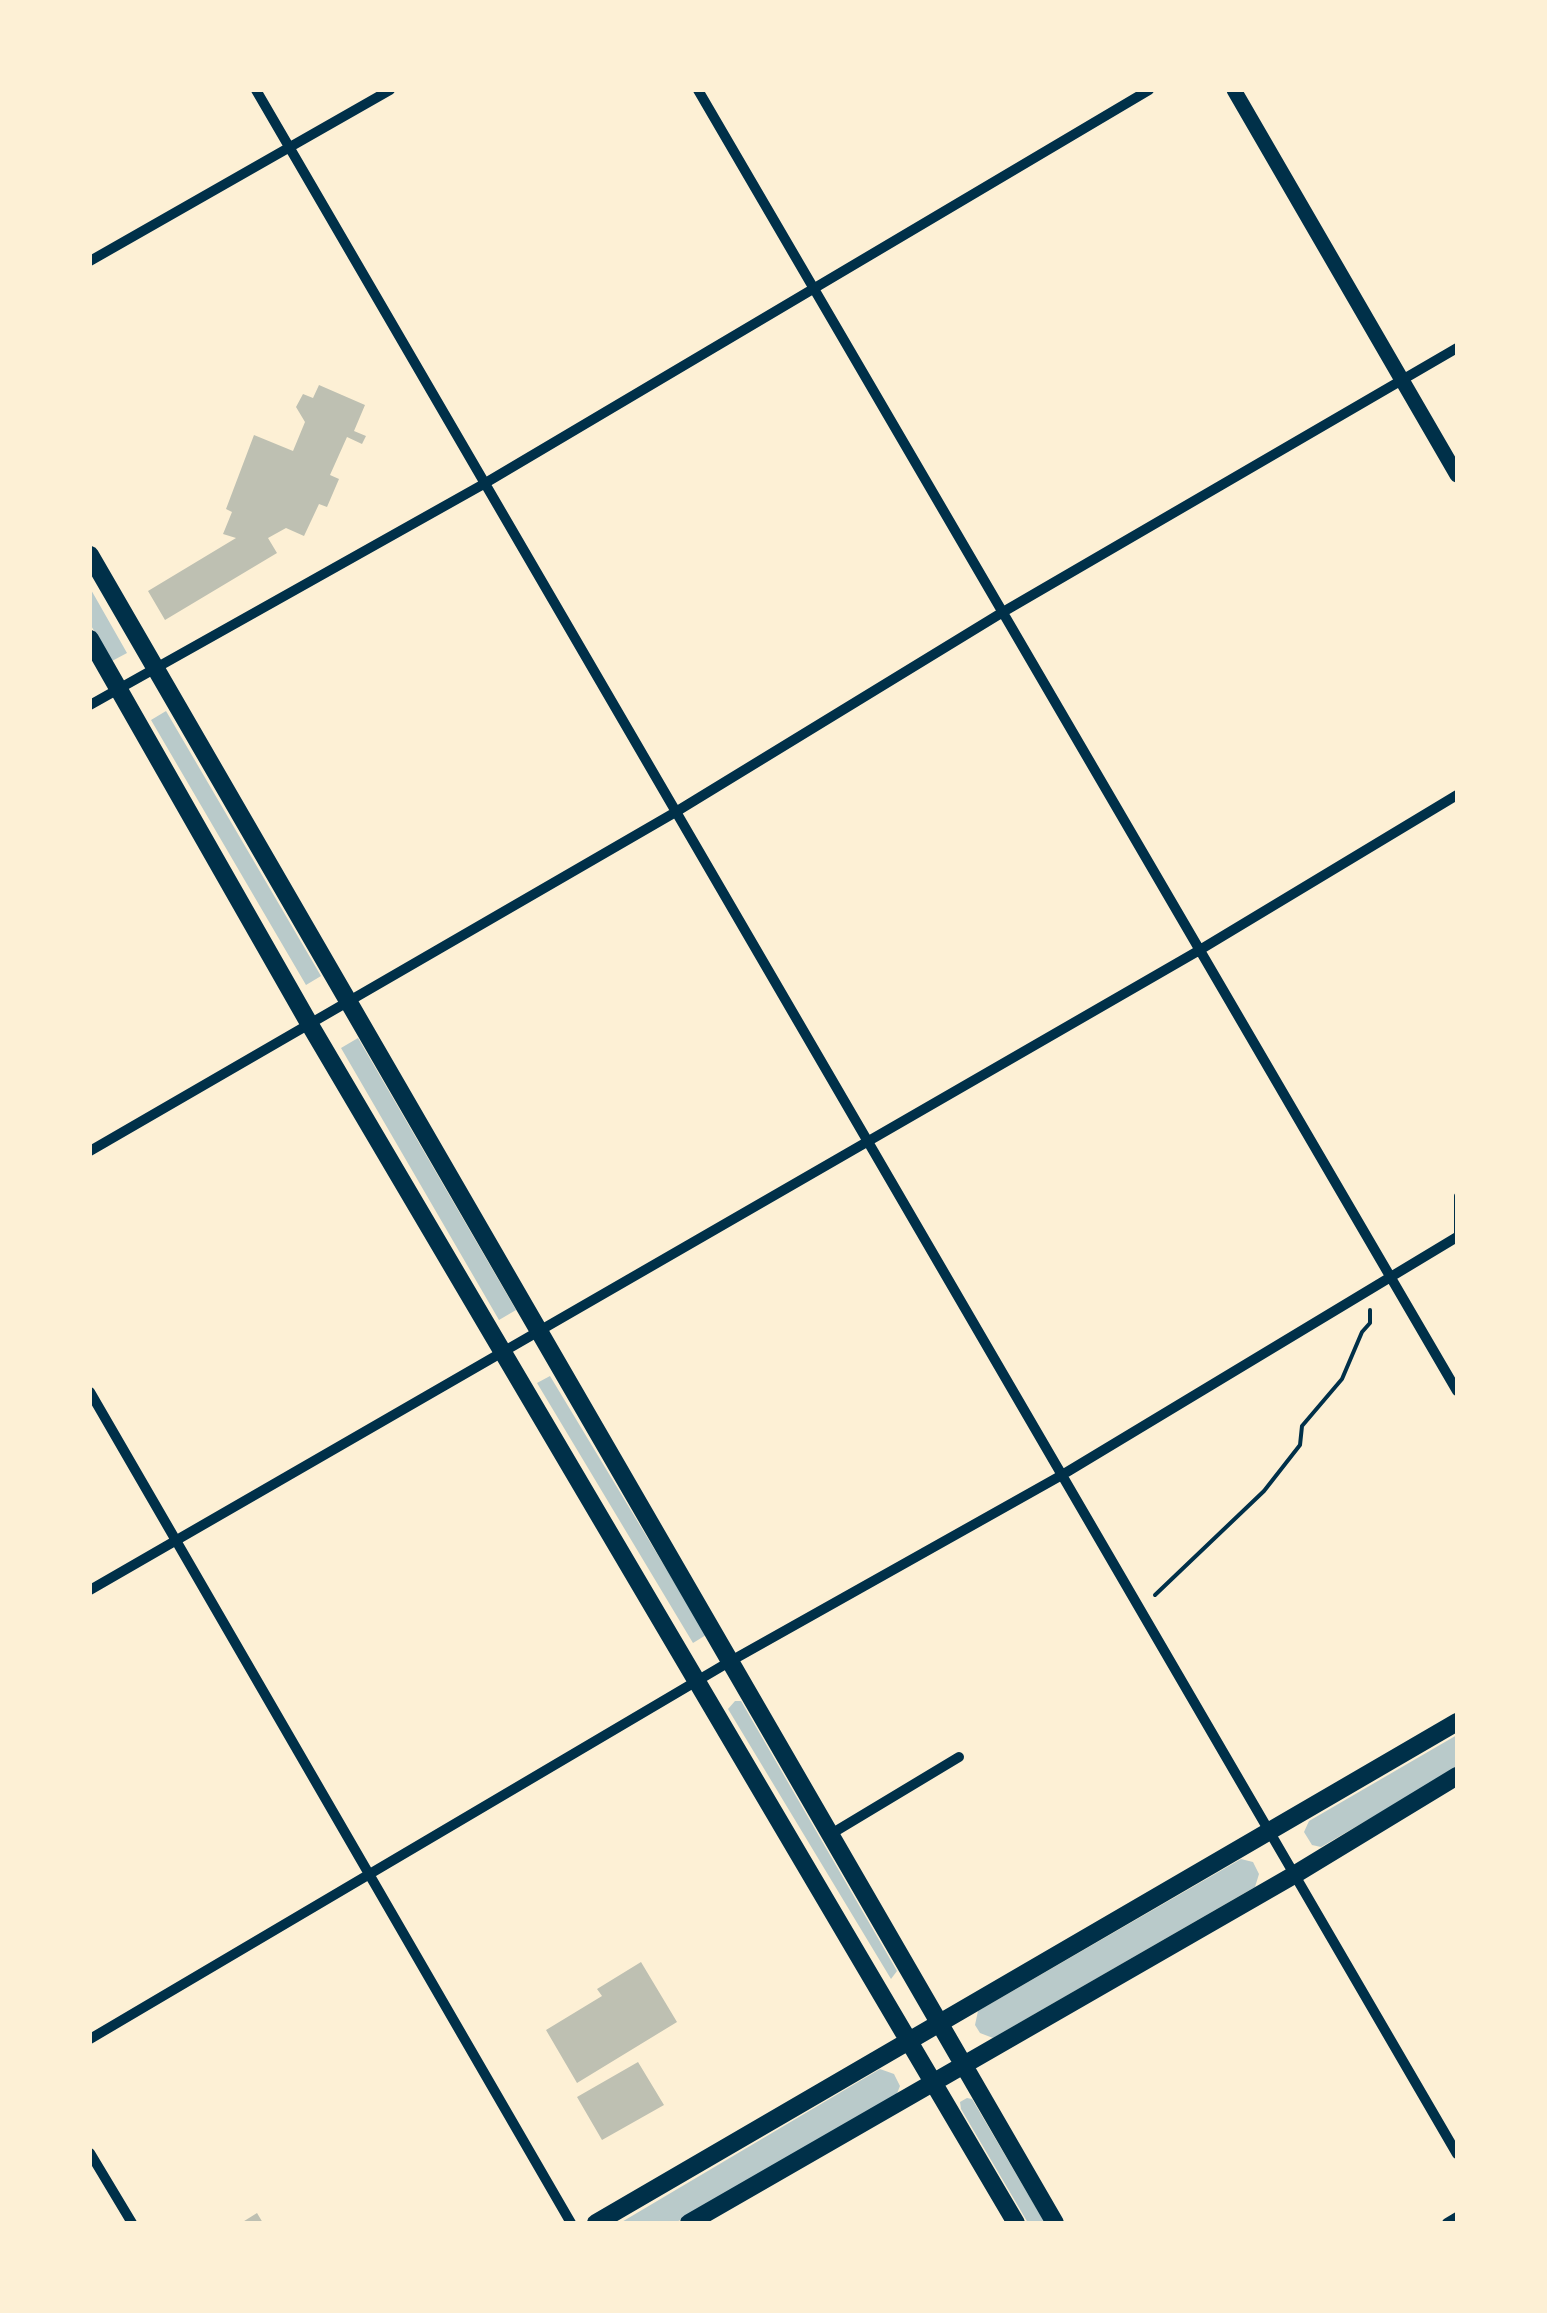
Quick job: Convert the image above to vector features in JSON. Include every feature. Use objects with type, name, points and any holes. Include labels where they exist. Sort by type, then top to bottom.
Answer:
[{"type":"main road","points":[[90,555],[1055,2223]]},
{"type":"main road","points":[[90,639],[310,1025],[1016,2223]]},
{"type":"main road","points":[[596,2223],[1457,1722]]},
{"type":"main road","points":[[689,2223],[1294,1876],[1457,1776]]},
{"type":"street","points":[[256,90],[482,486],[1457,2154]]},
{"type":"street","points":[[90,261],[390,90]]},
{"type":"street","points":[[698,90],[1457,1391]]},
{"type":"street","points":[[90,705],[482,486],[1149,90]]},
{"type":"street","points":[[1234,90],[1457,474]]},
{"type":"street","points":[[90,1151],[674,812],[1003,612],[1457,348]]},
{"type":"street","points":[[90,1590],[1198,951],[1457,795]]},
{"type":"street","points":[[90,2039],[729,1662],[1062,1474],[1457,1237]]},
{"type":"street","points":[[90,1392],[571,2223]]},
{"type":"street","points":[[830,1834],[958,1757]]},
{"type":"street","points":[[90,2153],[132,2223]]},
{"type":"street","points":[[1447,2223],[1457,2217]]},
{"type":"lane","points":[[1457,1196],[1457,1237]]},
{"type":"path","points":[[1155,1595],[1264,1491],[1300,1445],[1302,1426],[1342,1379],[1362,1332],[1370,1323],[1370,1305]]},
{"type":"shaded area","points":[[90,588],[127,653],[112,661],[90,624]]},
{"type":"shaded area","points":[[166,711],[321,976],[306,985],[151,720]]},
{"type":"shaded area","points":[[358,1038],[516,1310],[499,1320],[341,1048]]},
{"type":"shaded area","points":[[550,1376],[706,1635],[693,1643],[537,1383]]},
{"type":"shaded area","points":[[735,1701],[741,1701],[897,1971],[891,1979],[728,1709]]},
{"type":"shaded area","points":[[1457,1735],[1457,1768],[1321,1847],[1312,1845],[1304,1832],[1309,1821]]},
{"type":"shaded area","points":[[1241,1859],[1253,1862],[1259,1874],[1255,1887],[993,2038],[980,2033],[975,2025],[978,2011]]},
{"type":"shaded area","points":[[880,2069],[894,2074],[900,2086],[896,2096],[675,2223],[620,2223]]},
{"type":"shaded area","points":[[972,2099],[1045,2223],[1028,2223],[961,2109],[960,2102]]},
{"type":"building","points":[[319,385],[365,405],[354,431],[366,436],[362,444],[347,437],[330,475],[339,479],[327,507],[319,504],[304,536],[286,528],[268,538],[277,553],[165,620],[148,591],[236,538],[223,534],[232,512],[226,509],[254,435],[293,451],[305,422],[296,407],[303,394],[313,398]]},
{"type":"building","points":[[641,1962],[677,2022],[577,2083],[546,2030],[602,1996],[597,1989]]},
{"type":"building","points":[[638,2062],[664,2105],[602,2140],[577,2097]]},
{"type":"building","points":[[257,2213],[263,2223],[241,2223]]}]
